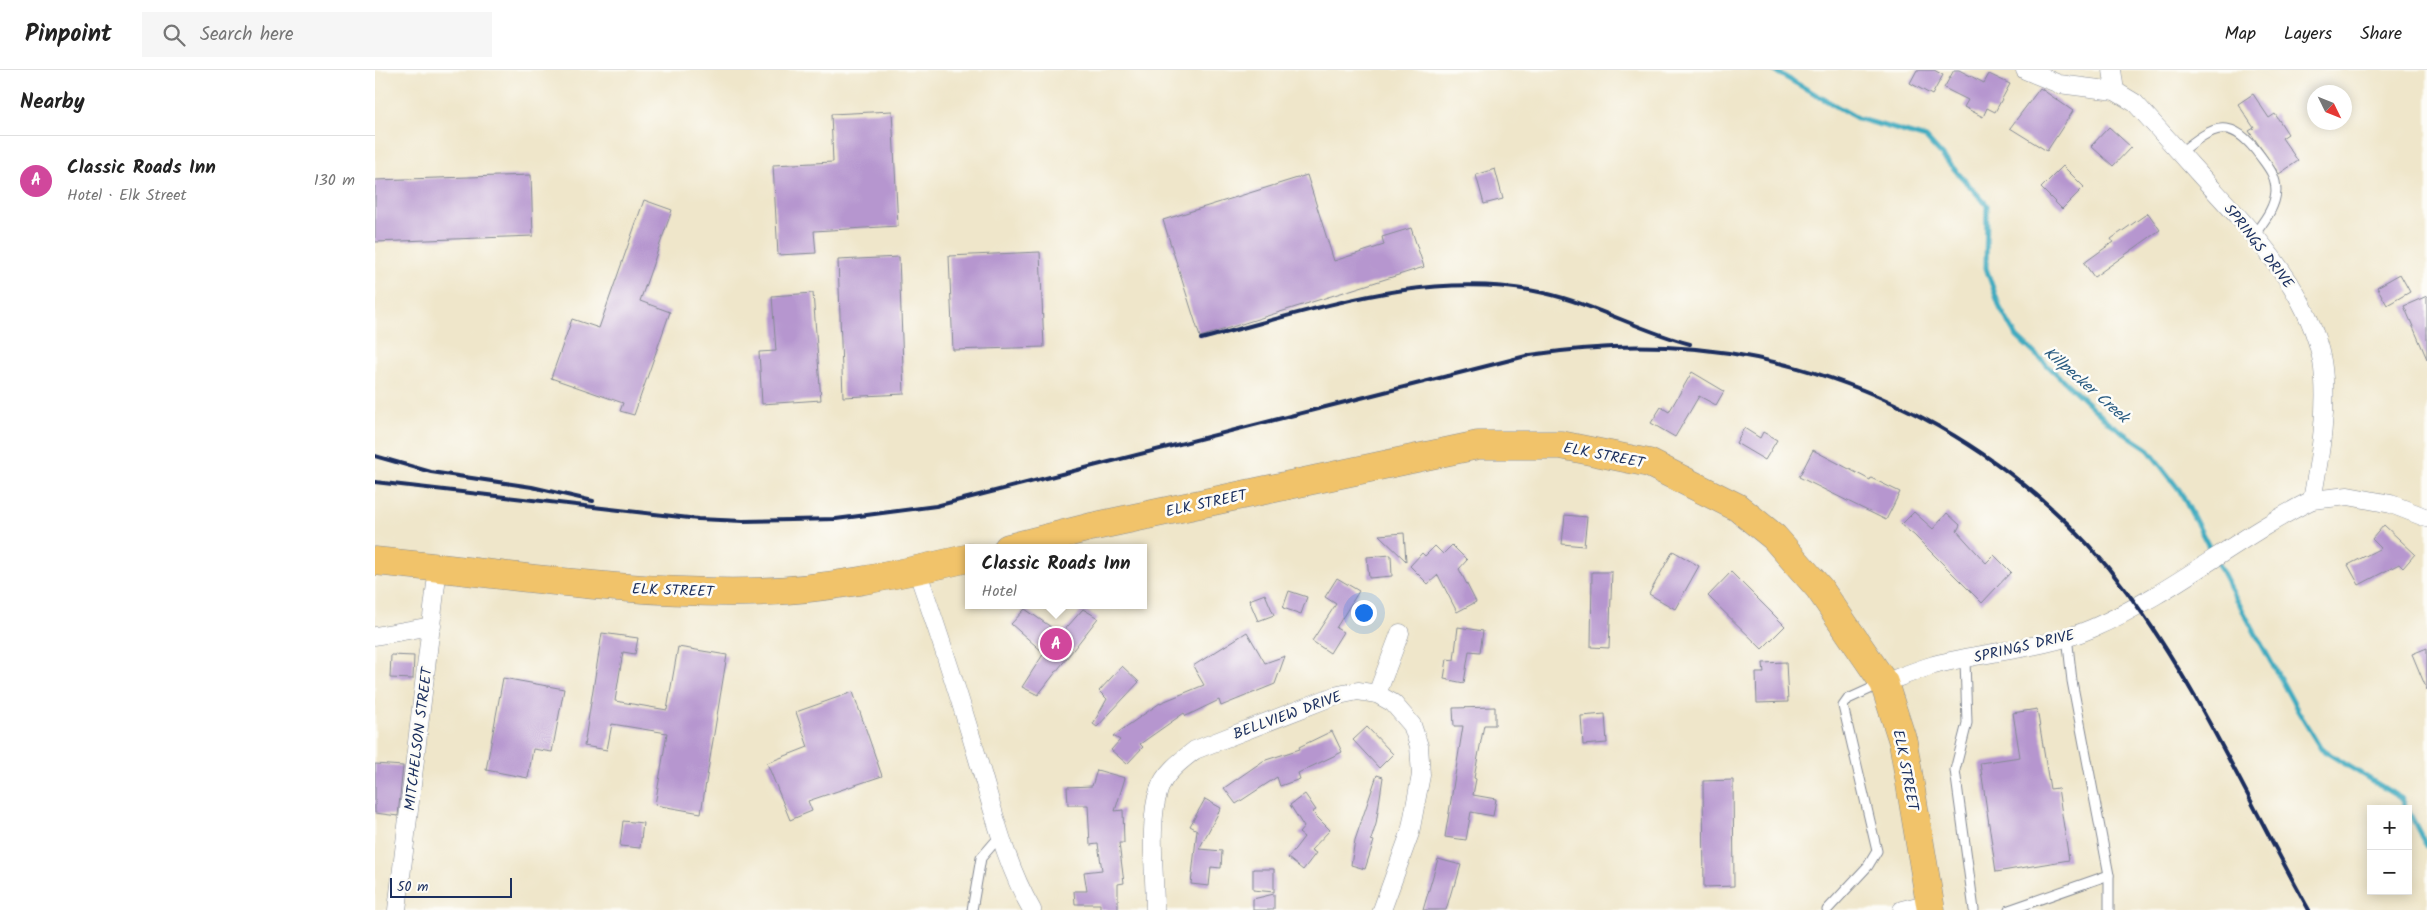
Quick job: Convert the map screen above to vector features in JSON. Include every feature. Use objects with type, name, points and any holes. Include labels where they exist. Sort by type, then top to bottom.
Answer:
[{"type":"main road","name":"ELK STREET","points":[[1024,544],[1101,525],[1478,445],[1561,445],[1649,463],[1737,507],[1774,537],[1819,588],[1884,683],[1903,742],[1931,907]]},
{"type":"main road","name":"ELK STREET","points":[[375,561],[637,590],[749,592],[830,586],[965,559]]},
{"type":"street","name":"SPRINGS DRIVE","points":[[2025,70],[2059,84],[2115,91],[2135,103],[2254,234],[2295,292],[2312,328],[2322,362],[2321,453],[2312,500]]},
{"type":"street","points":[[2112,70],[2115,91]]},
{"type":"street","name":"SPRINGS DRIVE","points":[[1884,683],[1934,665],[2035,646],[2090,629],[2139,607],[2241,540],[2312,500],[2348,496],[2391,504],[2427,518]]},
{"type":"street","name":"MITCHELSON STREET","points":[[397,910],[439,567]]},
{"type":"street","points":[[917,570],[946,653],[1001,835],[1019,887],[1032,910]]},
{"type":"street","points":[[375,636],[432,626]]},
{"type":"street","points":[[1383,910],[1410,833],[1421,775],[1419,746],[1412,725],[1393,703],[1377,694],[1400,633]]},
{"type":"street","name":"BELLVIEW DRIVE","points":[[1155,910],[1154,812],[1159,788],[1176,765],[1195,750],[1334,696],[1358,691],[1377,694]]},
{"type":"street","points":[[1902,910],[1931,907]]},
{"type":"lane","points":[[2180,153],[2200,137],[2217,129],[2233,130],[2247,138],[2274,174],[2276,191],[2272,209],[2254,234]]},
{"type":"lane","points":[[2067,636],[2072,680],[2109,875],[2109,910]]},
{"type":"lane","points":[[1965,660],[1967,723],[1955,770],[1974,910]]},
{"type":"lane","points":[[1827,910],[1868,866],[1877,851],[1843,706],[1848,699],[1884,683]]},
{"type":"lane","points":[[972,910],[981,858],[1001,835]]},
{"type":"lane","points":[[2009,910],[2109,875]]},
{"type":"building","points":[[1917,70],[1934,70],[1943,75],[1932,95],[1910,83]]},
{"type":"building","points":[[1954,70],[1959,70],[1984,83],[1989,74],[2010,84],[1995,112],[1987,108],[1983,117],[1964,107],[1968,100],[1944,88]]},
{"type":"building","points":[[2040,88],[2073,111],[2047,151],[2010,128]]},
{"type":"building","points":[[2253,94],[2269,118],[2275,114],[2288,134],[2282,138],[2298,161],[2279,174],[2249,131],[2254,128],[2238,104]]},
{"type":"building","points":[[892,111],[898,226],[814,231],[816,253],[778,255],[773,165],[833,162],[831,114]]},
{"type":"building","points":[[2109,127],[2131,147],[2113,166],[2091,146]]},
{"type":"building","points":[[2063,166],[2084,187],[2062,209],[2041,188]]},
{"type":"building","points":[[1495,169],[1503,199],[1484,204],[1476,175]]},
{"type":"building","points":[[531,175],[533,236],[375,242],[375,180]]},
{"type":"building","points":[[1307,175],[1334,261],[1384,245],[1382,237],[1411,228],[1424,267],[1200,337],[1163,220]]},
{"type":"building","points":[[644,200],[672,210],[640,301],[670,312],[634,415],[620,411],[623,403],[551,378],[572,319],[599,328]]},
{"type":"building","points":[[2148,213],[2160,230],[2094,277],[2084,263],[2113,242],[2111,239]]},
{"type":"building","points":[[1040,252],[1044,347],[953,350],[949,256]]},
{"type":"building","points":[[899,257],[904,394],[843,397],[838,260]]},
{"type":"building","points":[[2400,274],[2410,292],[2387,305],[2377,287]]},
{"type":"building","points":[[813,293],[821,400],[762,404],[759,352],[776,351],[772,296]]},
{"type":"building","points":[[2427,296],[2427,359],[2404,306]]},
{"type":"building","points":[[1692,372],[1724,391],[1716,405],[1699,396],[1675,437],[1651,423],[1661,407],[1669,412]]},
{"type":"building","points":[[1744,428],[1760,438],[1763,432],[1777,440],[1765,460],[1736,443]]},
{"type":"building","points":[[1813,450],[1870,480],[1871,478],[1900,492],[1886,520],[1799,477]]},
{"type":"building","points":[[1914,512],[1933,529],[1947,513],[1960,525],[1957,531],[1986,563],[1994,555],[2011,572],[1982,603],[1914,535],[1901,525]]},
{"type":"building","points":[[1565,515],[1587,517],[1584,546],[1562,544]]},
{"type":"building","points":[[2384,525],[2415,554],[2403,568],[2399,564],[2359,585],[2348,565],[2381,548],[2372,539]]},
{"type":"building","points":[[1404,533],[1406,561],[1379,535]]},
{"type":"building","points":[[1452,545],[1467,560],[1459,569],[1476,602],[1457,612],[1438,575],[1428,584],[1410,566],[1422,553],[1425,556],[1435,546],[1443,554]]},
{"type":"building","points":[[1673,551],[1699,566],[1675,609],[1649,594]]},
{"type":"building","points":[[1391,555],[1392,576],[1369,578],[1367,557]]},
{"type":"building","points":[[1592,572],[1612,572],[1609,648],[1591,647]]},
{"type":"building","points":[[1731,572],[1785,626],[1762,649],[1708,596]]},
{"type":"building","points":[[1337,578],[1359,591],[1336,628],[1343,632],[1330,653],[1312,641],[1336,604],[1325,597]]},
{"type":"building","points":[[1289,591],[1307,597],[1301,614],[1283,608]]},
{"type":"building","points":[[1265,594],[1274,615],[1258,621],[1249,600]]},
{"type":"building","points":[[1025,609],[1061,634],[1083,609],[1098,618],[1038,695],[1022,687],[1044,653],[1011,624]]},
{"type":"building","points":[[1458,627],[1483,631],[1480,652],[1469,651],[1464,683],[1444,679],[1447,659],[1454,660]]},
{"type":"building","points":[[1247,632],[1265,663],[1285,656],[1275,684],[1221,706],[1219,700],[1186,716],[1184,713],[1140,744],[1143,747],[1127,764],[1111,750],[1120,740],[1113,736],[1160,703],[1204,685],[1193,666]]},
{"type":"building","points":[[602,633],[638,638],[635,654],[623,652],[615,701],[667,710],[678,647],[727,655],[701,813],[655,805],[667,733],[612,724],[607,750],[584,746]]},
{"type":"building","points":[[2427,648],[2427,690],[2412,654]]},
{"type":"building","points":[[391,655],[414,656],[413,679],[390,678]]},
{"type":"building","points":[[1786,662],[1788,702],[1757,703],[1756,673],[1764,673],[1763,663]]},
{"type":"building","points":[[1122,666],[1139,682],[1097,727],[1093,724],[1107,699],[1099,691]]},
{"type":"building","points":[[503,678],[564,689],[552,752],[533,749],[528,778],[486,770]]},
{"type":"building","points":[[853,692],[882,776],[808,801],[812,811],[790,820],[767,763],[808,747],[796,712]]},
{"type":"building","points":[[1495,707],[1495,725],[1484,725],[1474,778],[1476,779],[1473,795],[1496,799],[1493,816],[1471,812],[1466,840],[1445,837],[1463,726],[1454,726],[1453,708]]},
{"type":"building","points":[[2037,709],[2050,789],[2058,788],[2069,860],[1996,872],[1980,763],[2020,757],[2013,713]]},
{"type":"building","points":[[1605,714],[1607,743],[1583,745],[1581,716]]},
{"type":"building","points":[[1367,727],[1393,754],[1379,768],[1353,740]]},
{"type":"building","points":[[1332,731],[1342,752],[1298,773],[1300,779],[1280,786],[1277,777],[1236,804],[1224,788],[1263,761],[1300,749],[1299,747]]},
{"type":"building","points":[[375,764],[403,766],[398,816],[375,813]]},
{"type":"building","points":[[1097,770],[1125,778],[1115,811],[1123,810],[1124,843],[1119,843],[1124,883],[1118,884],[1118,910],[1100,910],[1100,904],[1075,904],[1074,891],[1087,891],[1084,872],[1102,870],[1098,844],[1090,845],[1088,805],[1068,805],[1067,787],[1092,786]]},
{"type":"building","points":[[1377,775],[1383,777],[1376,824],[1371,840],[1374,841],[1365,869],[1351,865],[1355,840]]},
{"type":"building","points":[[1733,780],[1734,886],[1704,887],[1703,781]]},
{"type":"building","points":[[1305,794],[1316,810],[1312,812],[1330,830],[1311,850],[1316,853],[1303,870],[1288,858],[1304,837],[1299,833],[1304,827],[1290,805]]},
{"type":"building","points":[[1205,799],[1221,808],[1199,849],[1222,851],[1221,868],[1211,867],[1209,886],[1191,884],[1197,830],[1190,826]]},
{"type":"building","points":[[623,821],[643,823],[640,848],[620,846]]},
{"type":"building","points":[[1438,859],[1461,865],[1455,886],[1453,886],[1446,910],[1423,910]]},
{"type":"building","points":[[1253,869],[1274,869],[1274,892],[1253,890]]},
{"type":"building","points":[[1274,894],[1274,910],[1253,910],[1253,899]]},
{"type":"waterway","name":"Killpecker Creek","points":[[1773,70],[1857,118],[1926,138],[1987,205],[1986,268],[2000,308],[2017,337],[2109,423],[2147,448],[2180,491],[2231,589],[2321,749],[2402,799],[2405,805]]},
{"type":"waterway","name":"Killpecker Creek","points":[[2412,818],[2427,847]]},
{"type":"railway","points":[[1201,339],[1328,305],[1414,289],[1457,285],[1501,286],[1544,293],[1581,304],[1671,339],[1690,344]]},
{"type":"railway","points":[[375,482],[698,519],[743,521],[836,519],[936,506],[1530,355],[1598,348],[1666,347],[1733,354],[1798,368],[1862,390],[1924,418],[1982,453],[2036,494],[2084,541],[2127,592],[2178,667],[2309,910]]},
{"type":"railway","points":[[375,456],[431,472],[532,487],[593,501]]},
{"type":"place","name":"Classic Roads Inn","points":[[1056,644]]}]
